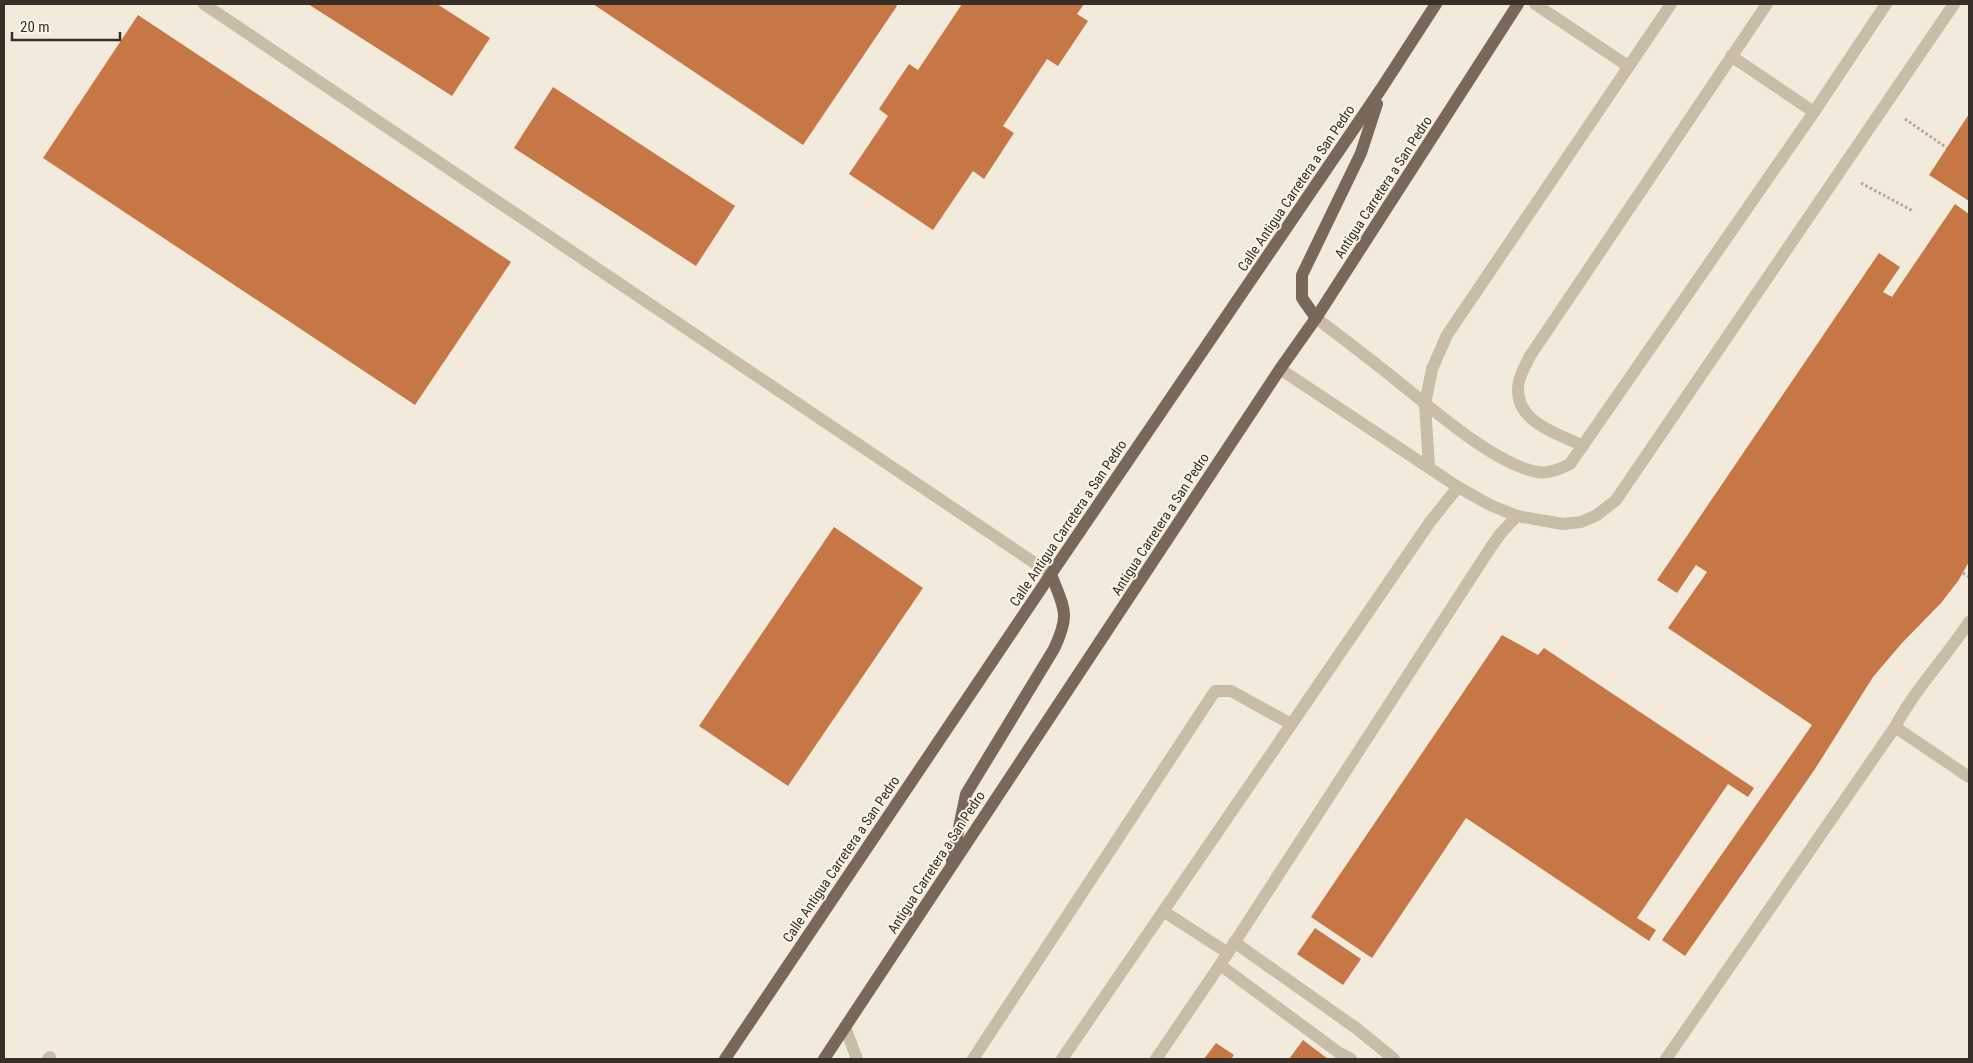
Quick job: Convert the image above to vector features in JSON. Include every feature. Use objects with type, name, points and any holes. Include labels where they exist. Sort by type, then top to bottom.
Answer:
[{"type":"main road","name":"Calle Antigua Carretera a San Pedro","points":[[724,1059],[1381,89],[1436,4]]},
{"type":"main road","name":"Antigua Carretera a San Pedro","points":[[824,1059],[1280,369],[1316,318],[1518,4]]},
{"type":"main road","points":[[1316,318],[1302,298],[1302,275],[1361,153],[1381,89]]},
{"type":"main road","points":[[950,868],[966,794],[1054,649],[1064,629],[1066,613],[1051,574]]},
{"type":"street","points":[[204,4],[1051,574]]},
{"type":"street","points":[[1535,4],[1628,66]]},
{"type":"street","points":[[1429,467],[1425,404],[1432,370],[1447,335],[1671,4]]},
{"type":"street","points":[[1583,446],[1524,414],[1519,401],[1519,381],[1530,356],[1767,4]]},
{"type":"street","points":[[1316,318],[1425,404],[1504,460],[1539,472],[1557,471],[1570,464],[1814,112],[1886,4]]},
{"type":"street","points":[[1280,369],[1458,487],[1490,505],[1517,516],[1563,524],[1581,522],[1598,515],[1616,500],[1954,4]]},
{"type":"street","points":[[1731,56],[1814,112]]},
{"type":"street","points":[[1062,1059],[1430,522],[1458,487]]},
{"type":"street","points":[[1156,1059],[1228,953],[1491,547],[1517,516]]},
{"type":"street","points":[[1666,1059],[1923,684],[1969,622]]},
{"type":"street","points":[[973,1059],[1215,691],[1231,692],[1291,724]]},
{"type":"street","points":[[1895,727],[1969,777]]},
{"type":"street","points":[[1163,911],[1228,953]]},
{"type":"street","points":[[1234,942],[1356,1028],[1394,1059]]},
{"type":"street","points":[[1220,965],[1338,1052],[1351,1059]]},
{"type":"street","points":[[845,1027],[857,1059]]},
{"type":"path","points":[[1963,573],[1969,577]]},
{"type":"building","points":[[308,4],[437,4],[490,38],[452,96]]},
{"type":"building","points":[[593,4],[895,4],[897,6],[803,145]]},
{"type":"building","points":[[962,4],[1084,4],[1077,14],[1088,21],[1058,66],[1047,59],[1003,126],[1014,133],[984,179],[973,171],[933,230],[849,174],[888,116],[879,109],[909,64],[918,70]]},
{"type":"building","points":[[138,15],[511,262],[415,405],[43,158]]},
{"type":"building","points":[[553,87],[735,206],[696,266],[514,148]]},
{"type":"building","points":[[1969,114],[1969,201],[1929,175]]},
{"type":"building","points":[[1955,204],[1969,214],[1969,562],[1958,581],[1941,603],[1902,643],[1873,677],[1815,769],[1685,956],[1662,940],[1812,725],[1668,628],[1707,572],[1696,565],[1677,593],[1657,580],[1879,253],[1900,267],[1883,292],[1892,297]]},
{"type":"building","points":[[834,527],[923,588],[788,786],[699,726]]},
{"type":"building","points":[[1502,635],[1538,655],[1544,648],[1754,788],[1748,797],[1728,784],[1637,918],[1656,930],[1649,941],[1466,818],[1372,958],[1311,917]]},
{"type":"building","points":[[1315,928],[1361,959],[1343,985],[1297,954]]},
{"type":"building","points":[[1303,1040],[1328,1059],[1289,1059]]},
{"type":"building","points":[[1216,1043],[1234,1055],[1231,1059],[1204,1059]]}]
